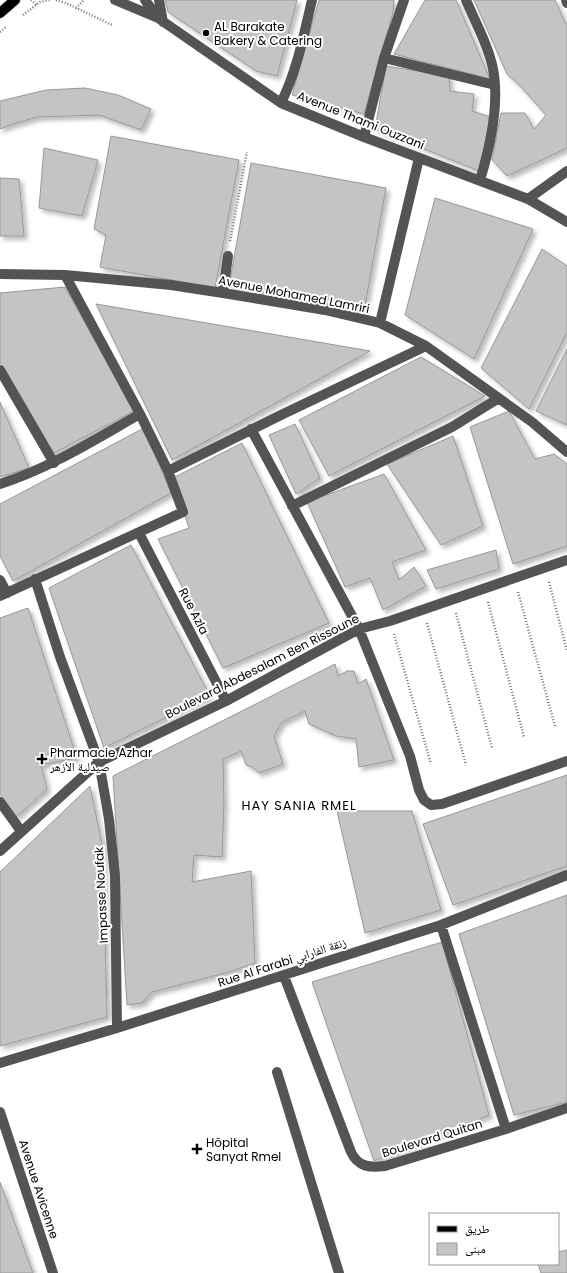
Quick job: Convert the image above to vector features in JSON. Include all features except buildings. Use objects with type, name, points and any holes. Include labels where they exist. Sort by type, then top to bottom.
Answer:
[{"type":"main road","points":[[0,13],[15,0]]},
{"type":"street","name":"Avenue Thami Ouzzani","points":[[115,0],[160,20],[281,102],[364,137],[528,199],[567,222]]},
{"type":"street","name":"Avenue Thami Ouzzani","points":[[145,0],[160,20]]},
{"type":"street","points":[[159,0],[160,20]]},
{"type":"street","points":[[281,102],[287,91],[298,59],[312,0]]},
{"type":"street","points":[[364,137],[384,58],[404,0]]},
{"type":"street","points":[[466,0],[490,57],[495,85],[492,127],[486,160],[480,180]]},
{"type":"street","points":[[384,58],[495,85]]},
{"type":"street","points":[[380,323],[419,158]]},
{"type":"street","points":[[528,199],[567,171]]},
{"type":"street","points":[[223,293],[228,256]]},
{"type":"street","name":"Avenue Mohamed Lamriri","points":[[0,274],[65,275],[171,285],[325,310],[380,323],[426,346],[532,422],[567,452]]},
{"type":"street","points":[[0,580],[4,594],[182,512],[168,471],[140,414],[65,275]]},
{"type":"street","points":[[168,471],[251,429],[426,346]]},
{"type":"street","points":[[0,370],[54,463]]},
{"type":"street","points":[[292,506],[452,427],[499,398]]},
{"type":"street","points":[[0,484],[54,463],[140,414]]},
{"type":"street","points":[[251,429],[359,629],[410,756],[419,790],[424,800],[431,805],[442,804],[567,761]]},
{"type":"street","name":"Rue Azla","points":[[139,532],[226,701]]},
{"type":"street","name":"Boulevard Abdesalam Ben Rissoune","points":[[0,851],[99,762],[226,701],[359,629],[390,620],[567,560]]},
{"type":"street","name":"Impasse Noufak","points":[[35,579],[60,657],[99,762],[109,819],[115,876],[117,1028]]},
{"type":"street","points":[[0,802],[21,831]]},
{"type":"street","name":"Rue Al Farabi زنقة الفارابي","points":[[0,1063],[284,976],[441,925],[567,875]]},
{"type":"street","points":[[441,925],[506,1129]]},
{"type":"street","name":"Boulevard Quitan","points":[[284,976],[350,1152],[354,1159],[359,1163],[371,1168],[385,1166],[506,1129],[567,1108]]},
{"type":"street","points":[[277,1072],[339,1273]]},
{"type":"street","name":"Avenue Avicenne","points":[[0,1112],[53,1273]]},
{"type":"path","points":[[31,0],[37,5]]},
{"type":"path","points":[[18,18],[40,2],[50,0]]},
{"type":"path","points":[[56,0],[66,3],[112,25]]},
{"type":"path","points":[[76,8],[84,0]]},
{"type":"path","points":[[0,32],[12,23]]},
{"type":"path","points":[[228,256],[247,152]]},
{"type":"path","points":[[546,568],[567,651]]},
{"type":"path","points":[[514,578],[555,726]]},
{"type":"path","points":[[484,588],[524,737]]},
{"type":"path","points":[[452,599],[492,748]]},
{"type":"path","points":[[423,609],[466,765]]},
{"type":"path","points":[[390,620],[431,764]]},
{"type":"place","name":"AL Barakate Bakery & Catering","points":[[206,33]]},
{"type":"place","name":"Pharmacie Azhar صيدلية الأزهر","points":[[42,759]]},
{"type":"place","name":"Hôpital Sanyat Rmel","points":[[197,1149]]},
{"type":"district","name":"HAY SANIA RMEL","points":[[299,805]]}]
